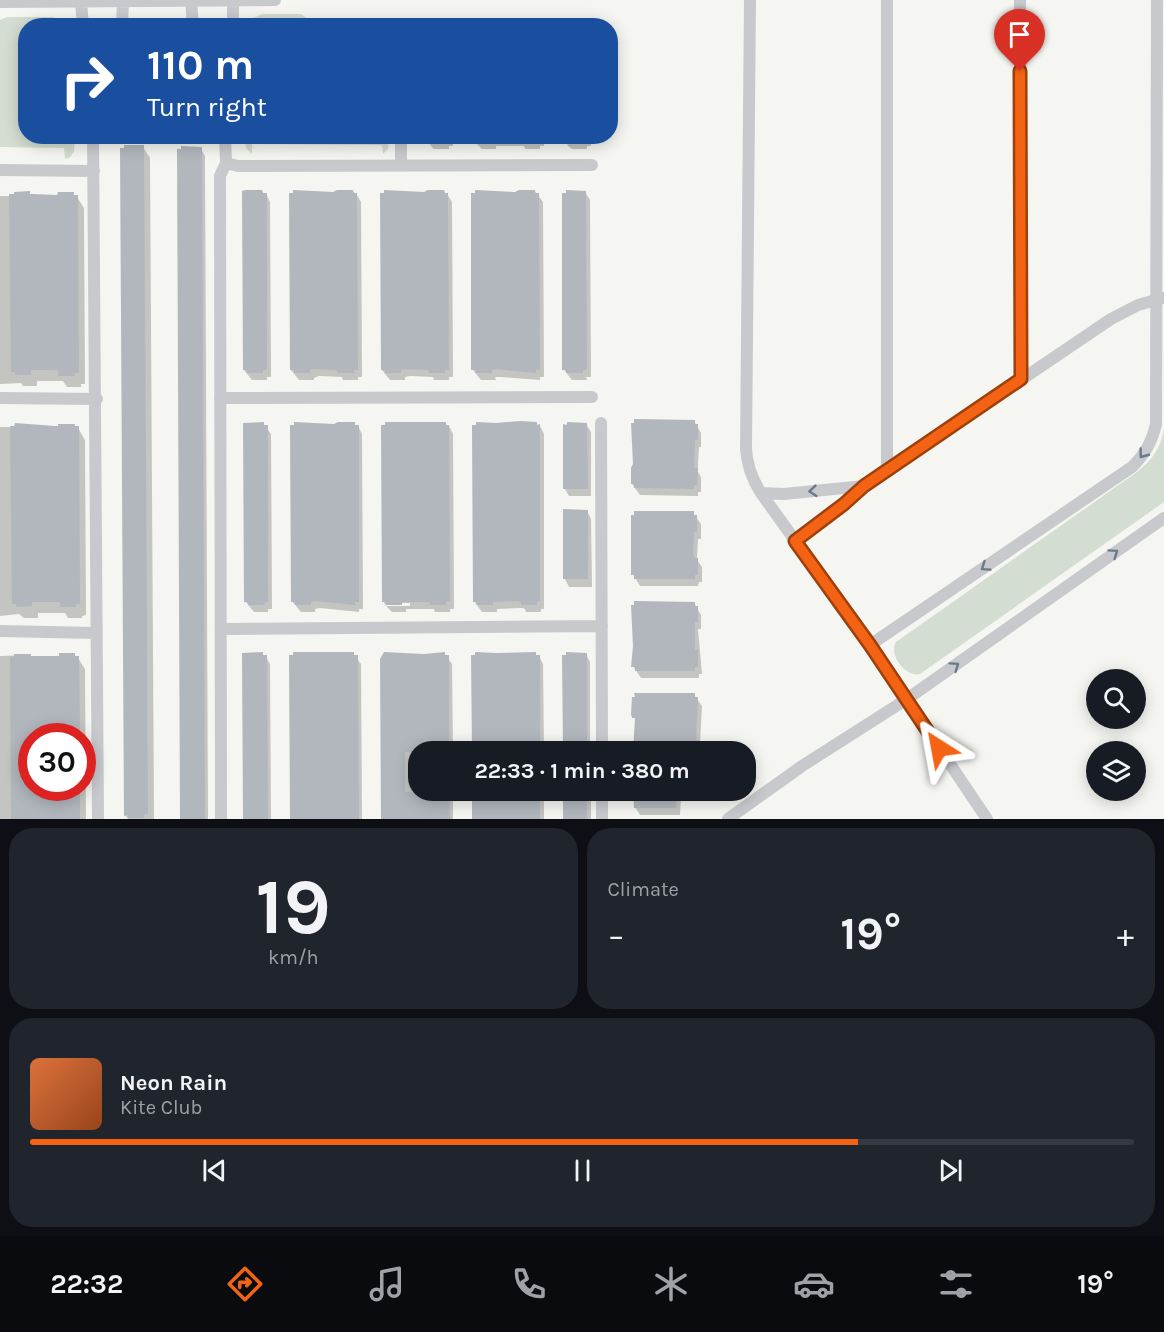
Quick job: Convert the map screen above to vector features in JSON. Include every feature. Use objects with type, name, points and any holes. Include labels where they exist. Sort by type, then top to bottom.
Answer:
[{"type":"street","points":[[191,0],[192,18]]},
{"type":"street","points":[[232,18],[233,0]]},
{"type":"street","points":[[0,2],[275,0]]},
{"type":"street","points":[[750,0],[746,449],[752,478],[870,645],[987,819]]},
{"type":"street","points":[[887,0],[887,471]]},
{"type":"street","points":[[1020,0],[1021,379]]},
{"type":"street","points":[[870,645],[1132,467],[1144,455],[1152,440],[1156,424],[1160,298],[1157,0]]},
{"type":"street","points":[[122,18],[123,1]]},
{"type":"street","points":[[81,2],[82,18]]},
{"type":"street","points":[[93,144],[97,399],[98,819]]},
{"type":"street","points":[[221,819],[220,176],[226,163],[225,144]]},
{"type":"street","points":[[401,144],[401,165]]},
{"type":"street","points":[[226,163],[238,166],[592,165]]},
{"type":"street","points":[[0,170],[94,171]]},
{"type":"street","points":[[795,541],[864,486],[1111,319],[1138,305],[1160,298]]},
{"type":"street","points":[[220,398],[592,396]]},
{"type":"street","points":[[0,398],[97,399]]},
{"type":"street","points":[[601,423],[602,741]]},
{"type":"street","points":[[761,493],[784,494],[864,486]]},
{"type":"street","points":[[728,819],[802,766],[907,699],[1164,518]]},
{"type":"street","points":[[221,629],[602,626]]},
{"type":"street","points":[[0,631],[96,633]]},
{"type":"street","points":[[602,801],[602,819]]},
{"type":"shaded area","points":[[262,14],[301,14],[306,18],[253,18]]},
{"type":"shaded area","points":[[7,17],[54,17],[18,18],[18,144],[75,144],[74,152],[69,158],[65,159],[64,148],[0,147],[0,20]]},
{"type":"shaded area","points":[[246,144],[252,144],[252,154],[246,148]]},
{"type":"shaded area","points":[[252,144],[388,144],[388,149],[383,154],[382,145]]},
{"type":"shaded area","points":[[1164,430],[1164,502],[920,674],[909,673],[904,669],[894,653],[896,642],[1137,472],[1155,454]]},
{"type":"building","points":[[124,145],[144,145],[148,814],[144,814],[144,818],[124,816],[120,148],[124,148]]},
{"type":"building","points":[[181,146],[202,147],[205,819],[180,819],[177,149],[181,149]]},
{"type":"building","points":[[262,190],[263,193],[267,193],[267,370],[263,370],[263,373],[247,373],[247,370],[243,370],[242,191]]},
{"type":"building","points":[[293,190],[333,192],[353,190],[357,193],[358,370],[354,370],[354,373],[314,369],[310,370],[310,373],[294,373],[294,370],[290,370],[289,193],[293,193]]},
{"type":"building","points":[[384,190],[424,192],[444,190],[448,193],[449,370],[445,370],[445,373],[405,369],[401,370],[401,373],[385,373],[385,370],[381,370],[380,193],[384,193]]},
{"type":"building","points":[[475,190],[515,192],[535,190],[535,193],[539,193],[540,370],[536,370],[536,373],[496,369],[492,370],[492,373],[475,373],[476,370],[471,370],[471,193],[475,193]]},
{"type":"building","points":[[566,190],[586,191],[587,370],[583,370],[583,373],[566,373],[566,370],[562,370],[562,193],[566,193]]},
{"type":"building","points":[[30,191],[30,194],[57,195],[58,192],[74,192],[74,195],[78,195],[79,373],[75,373],[75,376],[58,376],[59,371],[55,370],[31,370],[31,375],[15,375],[15,372],[11,372],[9,194]]},
{"type":"building","points":[[634,419],[695,420],[695,424],[698,424],[698,440],[695,440],[694,468],[698,468],[697,485],[694,485],[694,489],[634,488],[634,484],[631,484],[633,464],[631,423],[634,423]]},
{"type":"building","points":[[520,421],[540,424],[540,601],[537,605],[521,605],[521,602],[517,601],[476,605],[477,602],[473,602],[472,425],[476,425],[476,422]]},
{"type":"building","points":[[264,422],[264,425],[268,425],[268,602],[264,605],[248,605],[248,602],[244,602],[243,423]]},
{"type":"building","points":[[294,422],[334,424],[355,422],[355,425],[359,425],[359,602],[355,602],[355,605],[315,601],[311,602],[311,605],[295,605],[295,602],[291,602],[290,425],[294,425]]},
{"type":"building","points":[[385,422],[446,422],[446,425],[449,425],[450,601],[446,602],[446,605],[430,605],[430,602],[402,602],[402,605],[386,605],[386,602],[382,602],[381,425],[385,425]]},
{"type":"building","points":[[567,422],[587,423],[588,489],[563,489],[563,424],[567,425]]},
{"type":"building","points":[[15,423],[55,426],[75,424],[79,426],[80,604],[76,604],[76,607],[60,607],[60,602],[32,602],[32,606],[16,607],[16,604],[12,604],[10,426],[14,426]]},
{"type":"building","points":[[563,509],[588,510],[588,579],[563,579]]},
{"type":"building","points":[[634,511],[694,511],[694,515],[697,515],[697,532],[694,532],[693,554],[695,558],[698,558],[698,575],[695,575],[695,579],[634,579],[634,575],[631,575],[631,515],[634,515]]},
{"type":"building","points":[[634,601],[695,602],[695,606],[698,606],[698,622],[695,622],[695,650],[698,650],[698,667],[695,667],[695,671],[635,671],[635,667],[631,667],[633,646],[631,605],[634,605]]},
{"type":"building","points":[[263,652],[263,655],[267,655],[268,819],[243,819],[242,653]]},
{"type":"building","points":[[293,652],[354,652],[354,655],[358,655],[359,819],[290,819],[289,655],[293,655]]},
{"type":"building","points":[[384,652],[424,654],[445,652],[445,655],[449,655],[449,741],[408,741],[408,752],[405,752],[405,792],[408,792],[408,801],[449,801],[450,819],[381,819],[380,659]]},
{"type":"building","points":[[475,652],[536,652],[536,655],[540,655],[540,741],[472,741],[471,655],[475,655]]},
{"type":"building","points":[[566,652],[587,653],[587,741],[563,741],[562,655],[566,655]]},
{"type":"building","points":[[59,653],[75,653],[75,656],[79,656],[80,723],[18,723],[18,801],[80,801],[80,819],[11,819],[10,656],[31,654],[31,656],[59,656]]},
{"type":"building","points":[[634,693],[695,693],[695,697],[698,697],[696,740],[699,741],[634,741],[635,718],[632,718],[631,714],[632,697],[635,697]]},
{"type":"building","points":[[472,801],[540,801],[540,819],[472,819]]},
{"type":"building","points":[[563,801],[587,801],[587,819],[563,819]]},
{"type":"building","points":[[634,801],[676,801],[676,808],[634,808]]},
{"type":"route","points":[[939,748],[870,645],[795,541],[864,486],[1021,379],[1020,71]]}]
